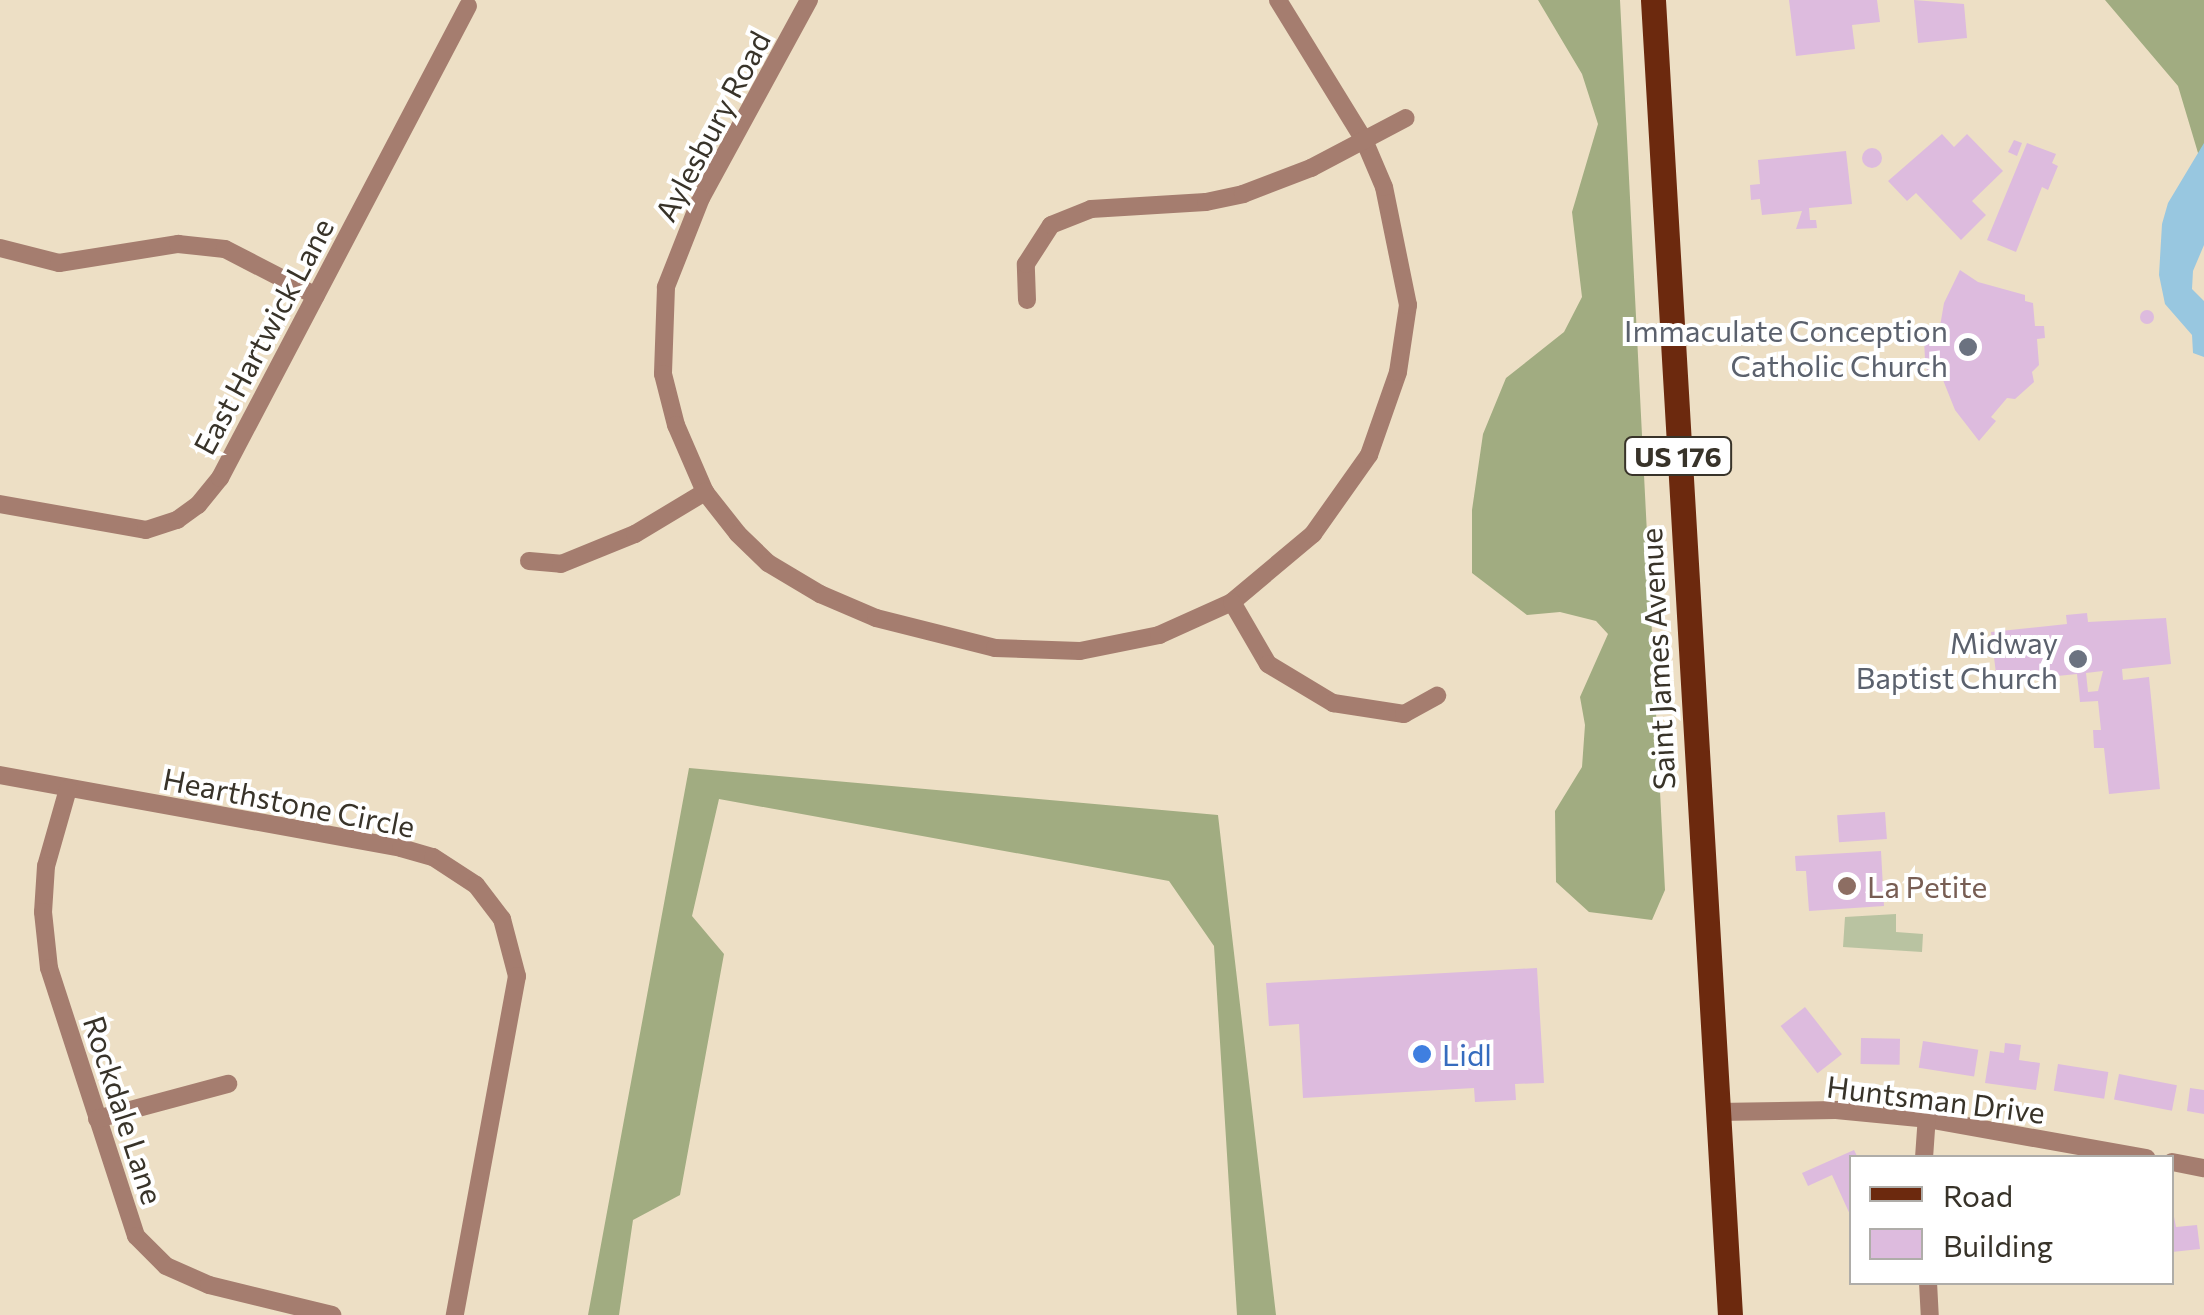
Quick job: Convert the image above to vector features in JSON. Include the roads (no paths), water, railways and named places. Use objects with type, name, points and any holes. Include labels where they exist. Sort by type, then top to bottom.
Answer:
[{"type":"main road","name":"Saint James Avenue","points":[[1653,0],[1730,1315]]},
{"type":"street","name":"Aylesbury Road","points":[[809,0],[701,198],[666,287],[664,374],[676,426],[705,492],[738,534],[768,563],[820,594],[876,618],[995,648],[1080,651],[1158,635],[1232,602],[1314,534],[1369,455],[1398,372],[1408,305],[1384,187],[1364,140],[1278,0]]},
{"type":"street","name":"East Hartwick Lane","points":[[0,504],[146,530],[177,520],[198,504],[220,478],[468,6]]},
{"type":"street","points":[[1028,300],[1026,264],[1051,224],[1091,209],[1206,202],[1243,194],[1311,168],[1406,118]]},
{"type":"street","points":[[0,248],[59,263],[178,244],[225,249],[316,296]]},
{"type":"street","points":[[529,560],[560,564],[635,534],[705,492]]},
{"type":"street","points":[[1232,602],[1268,664],[1333,702],[1404,714],[1438,696]]},
{"type":"street","name":"Hearthstone Circle","points":[[0,775],[432,857],[476,884],[502,919],[517,976],[454,1315]]},
{"type":"street","name":"Rockdale Lane","points":[[68,789],[46,866],[43,912],[49,968],[136,1236],[166,1266],[209,1286],[332,1315]]},
{"type":"street","points":[[98,1119],[228,1084]]},
{"type":"street","name":"Huntsman Drive","points":[[1718,1112],[1836,1110],[1927,1119],[2130,1155]]},
{"type":"street","points":[[1924,1155],[1927,1119]]},
{"type":"street","points":[[2174,1162],[2204,1168]]},
{"type":"street","points":[[1928,1285],[1930,1315]]},
{"type":"water","points":[[2204,143],[2204,245],[2193,271],[2192,289],[2204,301],[2204,357],[2193,353],[2192,335],[2165,304],[2159,275],[2162,224],[2168,203]]},
{"type":"place","name":"Immaculate Conception Catholic Church","points":[[1968,347]]},
{"type":"place","name":"Midway Baptist Church","points":[[2078,659]]},
{"type":"place","name":"La Petite","points":[[1847,886]]},
{"type":"place","name":"Lidl","points":[[1422,1054]]}]
